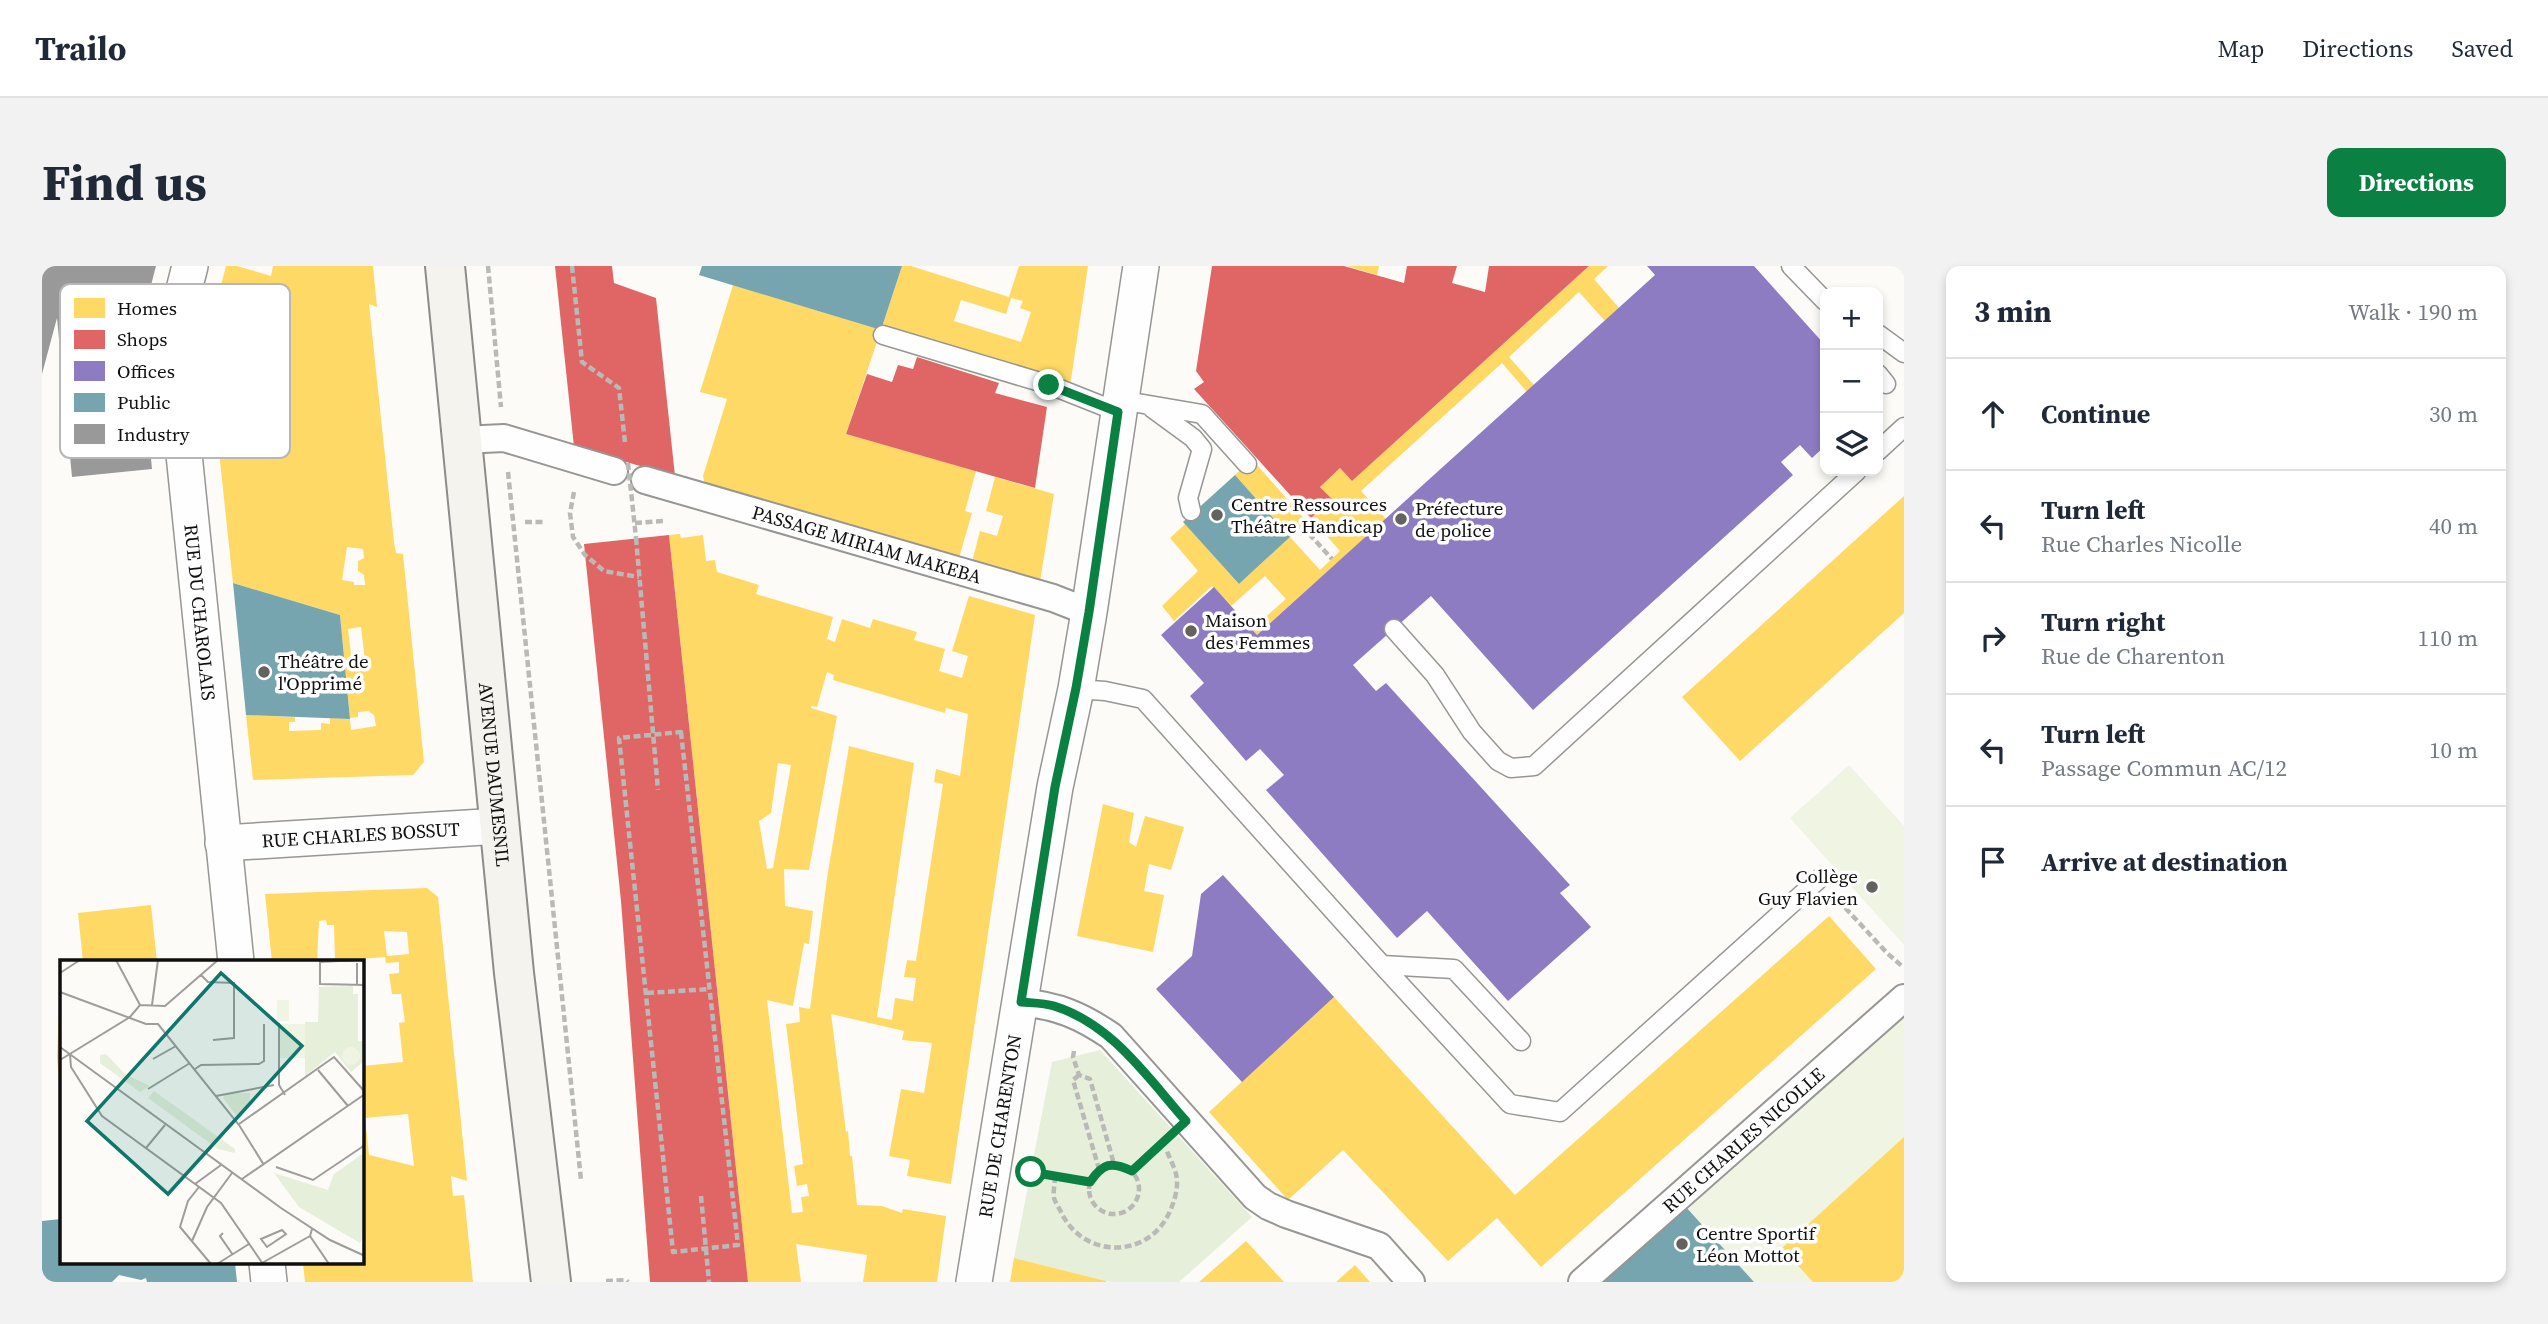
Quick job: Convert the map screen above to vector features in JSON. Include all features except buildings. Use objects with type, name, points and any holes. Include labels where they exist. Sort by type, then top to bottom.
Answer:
[{"type":"main road","name":"AVENUE DAUMESNIL","points":[[446,266],[514,973],[551,1282]]},
{"type":"street","name":"RUE DU CHAROLAIS","points":[[185,284],[190,266]]},
{"type":"street","name":"RUE DE CHARENTON","points":[[974,1282],[1055,787],[1129,406],[1141,266]]},
{"type":"street","name":"PASSAGE MIRIAM MAKEBA","points":[[461,440],[504,438],[629,471],[1053,598],[1089,612]]},
{"type":"street","name":"RUE DU CHAROLAIS","points":[[184,458],[236,960]]},
{"type":"street","name":"RUE CHARLES BOSSUT","points":[[223,843],[500,826]]},
{"type":"street","name":"RUE CHARLES NICOLLE","points":[[1582,1282],[1904,998]]},
{"type":"street","points":[[1021,1002],[1051,1005],[1080,1017],[1111,1036],[1255,1197],[1268,1206],[1379,1246],[1411,1282]]},
{"type":"street","points":[[267,1264],[269,1282]]},
{"type":"lane","points":[[1791,266],[1820,296]]},
{"type":"lane","points":[[883,335],[1129,406],[1202,414],[1247,464]]},
{"type":"lane","points":[[1883,338],[1904,353]]},
{"type":"lane","points":[[1129,406],[1193,438],[1202,449],[1188,498],[1191,511]]},
{"type":"lane","points":[[1883,446],[1904,427]]},
{"type":"lane","points":[[1394,629],[1435,675],[1472,732],[1498,761],[1511,768],[1534,766],[1852,476]]},
{"type":"lane","points":[[1076,688],[1143,699],[1510,1104],[1560,1112],[1819,879]]},
{"type":"lane","points":[[1382,965],[1454,969],[1521,1041]]},
{"type":"path","points":[[488,266],[582,1186]]},
{"type":"path","points":[[572,266],[582,362],[619,388],[635,523],[659,790]]},
{"type":"path","points":[[575,489],[570,513],[573,537],[585,555],[604,571],[639,577]]},
{"type":"path","points":[[635,523],[664,521]]},
{"type":"path","points":[[526,522],[546,522]]},
{"type":"path","points":[[1315,523],[1304,529],[1332,559]]},
{"type":"path","points":[[681,732],[738,1245],[673,1252],[619,738],[653,735],[681,732]]},
{"type":"path","points":[[1819,879],[1904,968]]},
{"type":"path","points":[[647,993],[710,989]]},
{"type":"path","points":[[1073,1057],[1079,1075]]},
{"type":"path","points":[[1079,1075],[1090,1079],[1114,1164]]},
{"type":"path","points":[[1079,1075],[1073,1080],[1099,1169]]},
{"type":"path","points":[[1132,1171],[1186,1121]]},
{"type":"path","points":[[1055,1176],[1054,1198],[1066,1223],[1081,1237],[1099,1245],[1125,1248],[1146,1241],[1159,1231],[1176,1199],[1177,1176],[1163,1142]]},
{"type":"path","points":[[1114,1164],[1132,1171],[1139,1193],[1133,1206],[1122,1213],[1108,1214],[1096,1207],[1090,1195],[1090,1182],[1099,1169],[1114,1164]]},
{"type":"path","points":[[1023,1170],[1090,1182]]},
{"type":"path","points":[[701,1196],[709,1282]]},
{"type":"path","points":[[606,1281],[628,1282]]},
{"type":"green space","name":"Collège Guy Flavien","points":[[1849,765],[1904,826],[1904,945],[1790,818]]},
{"type":"green space","points":[[1904,1012],[1904,1282],[1754,1282],[1685,1206]]},
{"type":"green space","points":[[1100,1050],[1252,1217],[1179,1282],[1110,1282],[1014,1258],[1052,1062]]},
{"type":"place","name":"Centre Ressources Théâtre Handicap","points":[[1217,515]]},
{"type":"place","name":"Préfecture de police","points":[[1401,519]]},
{"type":"place","name":"Maison des Femmes","points":[[1191,631]]},
{"type":"place","name":"Théâtre de l'Opprimé","points":[[264,672]]},
{"type":"place","name":"Collège Guy Flavien","points":[[1872,887]]},
{"type":"place","name":"Centre Sportif Léon Mottot","points":[[1682,1244]]},
{"type":"route","points":[[1031,1172],[1090,1182],[1099,1169],[1114,1164],[1132,1171],[1186,1121],[1111,1036],[1080,1017],[1051,1005],[1021,1002],[1055,787],[1089,612],[1118,412],[1049,385]]}]
